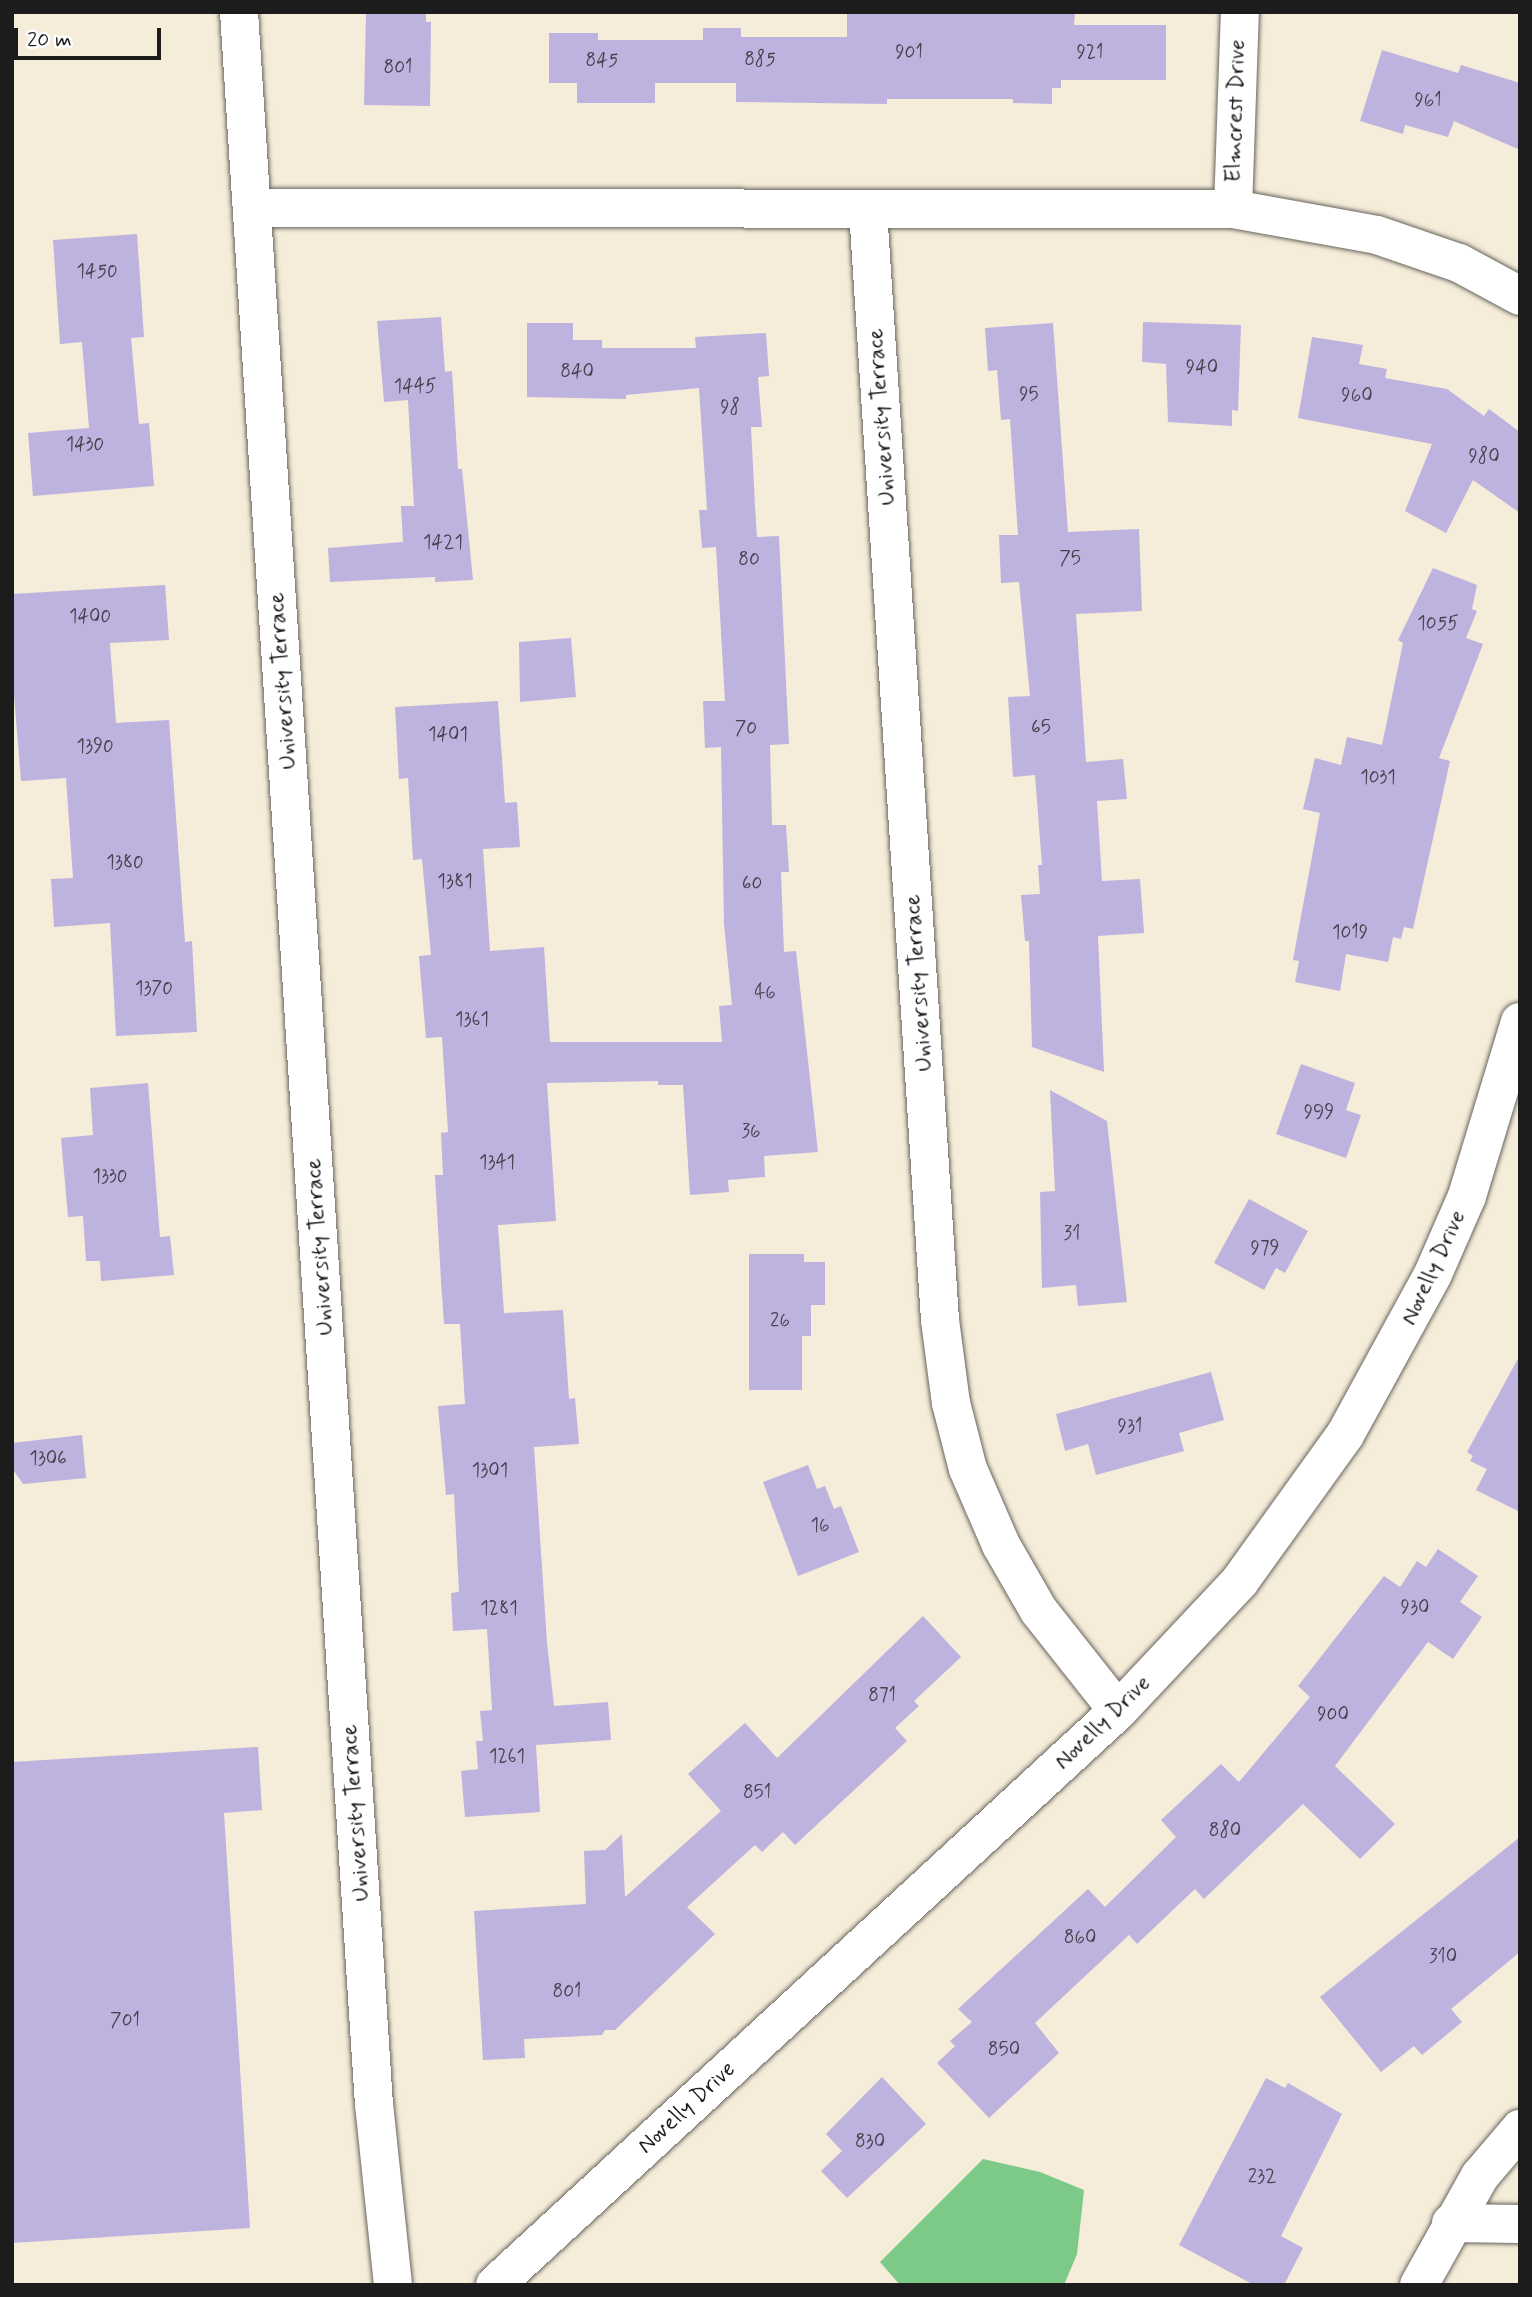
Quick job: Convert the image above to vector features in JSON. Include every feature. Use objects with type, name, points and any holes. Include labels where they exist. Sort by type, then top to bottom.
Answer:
[{"type":"street","name":"University Terrace","points":[[239,12],[374,2104],[393,2285]]},
{"type":"street","name":"Elmcrest Drive","points":[[1233,209],[1240,12]]},
{"type":"street","points":[[252,208],[1233,209],[1377,235],[1459,263],[1520,296]]},
{"type":"street","name":"University Terrace","points":[[868,210],[940,1320],[951,1403],[968,1469],[1001,1545],[1039,1611],[1118,1711]]},
{"type":"street","name":"Novelly Drive","points":[[495,2285],[1118,1711],[1188,1641],[1297,1507],[1395,1351],[1467,1196],[1520,1022]]},
{"type":"street","points":[[1419,2285],[1451,2223],[1480,2176],[1520,2129]]},
{"type":"street","points":[[1451,2223],[1520,2224]]},
{"type":"green space","points":[[983,2159],[1040,2172],[1084,2190],[1077,2254],[1064,2285],[900,2285],[880,2262]]},
{"type":"building","points":[[366,12],[426,12],[426,22],[431,22],[430,106],[364,105]]},
{"type":"building","points":[[847,12],[1075,12],[1074,25],[1166,25],[1166,80],[1061,80],[1061,88],[1052,88],[1052,104],[1013,103],[1013,99],[887,99],[887,104],[736,102],[736,83],[655,83],[655,103],[577,103],[577,83],[549,83],[549,33],[598,33],[598,40],[703,40],[703,28],[741,28],[741,37],[847,37]]},
{"type":"building","points":[[1382,50],[1458,73],[1461,65],[1520,83],[1520,150],[1454,121],[1448,137],[1405,125],[1403,134],[1360,121]]},
{"type":"building","points":[[137,234],[144,337],[131,338],[139,424],[149,423],[154,486],[33,496],[28,433],[89,428],[82,342],[60,344],[53,240]]},
{"type":"building","points":[[441,317],[445,372],[452,371],[458,469],[462,469],[473,580],[435,582],[435,577],[330,582],[328,548],[403,542],[401,506],[414,506],[408,400],[384,402],[377,321]]},
{"type":"building","points":[[1143,322],[1241,325],[1238,411],[1232,410],[1232,426],[1168,422],[1166,364],[1142,362]]},
{"type":"building","points":[[527,323],[573,323],[573,340],[602,340],[602,348],[696,348],[695,337],[766,333],[769,376],[758,377],[762,427],[751,427],[755,506],[757,537],[779,536],[789,744],[770,745],[772,825],[786,825],[789,872],[781,872],[784,952],[796,951],[818,1152],[764,1156],[765,1177],[728,1180],[729,1192],[690,1195],[683,1085],[658,1085],[658,1081],[547,1083],[556,1221],[498,1225],[504,1313],[563,1310],[569,1399],[575,1398],[579,1444],[534,1447],[547,1643],[554,1706],[608,1702],[611,1740],[536,1745],[540,1812],[465,1817],[461,1771],[478,1769],[476,1741],[483,1741],[480,1711],[492,1710],[487,1629],[453,1631],[451,1593],[459,1592],[454,1494],[446,1495],[438,1406],[465,1404],[460,1324],[444,1324],[441,1281],[435,1175],[443,1175],[441,1133],[448,1132],[442,1037],[426,1038],[419,956],[431,955],[422,859],[413,860],[408,778],[399,779],[395,707],[498,701],[505,803],[517,802],[520,847],[483,849],[490,951],[544,947],[550,1042],[722,1042],[719,1006],[732,1005],[724,924],[721,747],[705,748],[703,701],[725,701],[716,547],[702,548],[699,510],[707,510],[699,388],[626,395],[626,399],[527,397]]},
{"type":"building","points":[[1053,323],[1068,532],[1139,529],[1142,611],[1076,614],[1086,762],[1123,759],[1127,799],[1097,801],[1102,881],[1140,879],[1144,933],[1098,936],[1104,1072],[1032,1047],[1029,941],[1025,941],[1021,895],[1040,894],[1038,865],[1042,865],[1035,775],[1013,777],[1008,697],[1030,696],[1019,582],[1001,583],[999,535],[1018,535],[1010,419],[1001,420],[997,370],[988,371],[985,328]]},
{"type":"building","points":[[1312,337],[1363,345],[1359,364],[1387,369],[1385,378],[1447,389],[1484,416],[1489,409],[1520,432],[1520,513],[1473,480],[1446,533],[1405,511],[1432,444],[1298,418]]},
{"type":"building","points":[[1433,568],[1477,585],[1472,609],[1477,611],[1466,638],[1483,644],[1439,758],[1450,761],[1413,929],[1404,927],[1401,939],[1393,937],[1388,962],[1346,954],[1340,991],[1295,982],[1299,961],[1293,960],[1320,813],[1303,809],[1315,758],[1341,765],[1347,737],[1382,745],[1403,643],[1398,640]]},
{"type":"building","points":[[165,585],[169,640],[110,643],[116,723],[169,720],[185,942],[192,941],[197,1032],[116,1036],[110,923],[54,927],[51,879],[73,878],[66,778],[21,781],[12,670],[12,594]]},
{"type":"building","points":[[571,638],[576,697],[520,702],[519,642]]},
{"type":"building","points":[[1301,1064],[1355,1083],[1346,1110],[1361,1115],[1346,1158],[1276,1134]]},
{"type":"building","points":[[148,1083],[160,1237],[170,1236],[174,1275],[101,1281],[100,1261],[86,1261],[83,1216],[68,1217],[61,1138],[93,1135],[90,1088]]},
{"type":"building","points":[[1050,1090],[1107,1121],[1127,1302],[1078,1306],[1076,1285],[1042,1288],[1040,1192],[1055,1191]]},
{"type":"building","points":[[1249,1199],[1308,1231],[1285,1273],[1276,1268],[1264,1290],[1214,1263]]},
{"type":"building","points":[[749,1254],[804,1254],[804,1262],[825,1262],[825,1305],[811,1305],[811,1336],[802,1336],[802,1390],[749,1390]]},
{"type":"building","points":[[1520,1355],[1520,1512],[1476,1490],[1487,1469],[1470,1461],[1473,1456],[1467,1452]]},
{"type":"building","points":[[1211,1372],[1224,1420],[1179,1433],[1184,1451],[1096,1475],[1088,1444],[1065,1451],[1056,1414]]},
{"type":"building","points":[[82,1435],[86,1478],[23,1484],[12,1468],[12,1443]]},
{"type":"building","points":[[808,1465],[817,1489],[825,1486],[834,1509],[841,1506],[859,1552],[798,1576],[763,1482]]},
{"type":"building","points":[[1438,1549],[1478,1576],[1460,1602],[1482,1617],[1453,1659],[1428,1642],[1335,1766],[1395,1824],[1360,1859],[1303,1804],[1204,1899],[1195,1889],[1137,1944],[1129,1935],[1035,2023],[1059,2053],[989,2118],[937,2063],[955,2046],[950,2041],[972,2022],[958,2009],[1088,1889],[1105,1907],[1176,1837],[1161,1820],[1221,1764],[1239,1782],[1310,1697],[1298,1686],[1384,1576],[1400,1587],[1417,1561],[1426,1567]]},
{"type":"building","points":[[923,1616],[961,1657],[914,1701],[919,1706],[895,1728],[907,1741],[795,1845],[783,1832],[762,1852],[755,1845],[687,1907],[715,1934],[615,2030],[605,2030],[602,2035],[524,2039],[525,2058],[483,2060],[474,1911],[586,1904],[584,1851],[605,1850],[622,1834],[625,1897],[721,1811],[688,1774],[745,1723],[777,1758]]},
{"type":"building","points":[[258,1747],[262,1810],[224,1813],[250,2228],[12,2243],[12,1762]]},
{"type":"building","points":[[1520,1837],[1520,1952],[1451,2009],[1462,2022],[1422,2055],[1414,2046],[1381,2072],[1320,1997]]},
{"type":"building","points":[[882,2077],[926,2124],[847,2198],[821,2171],[842,2151],[826,2134]]},
{"type":"building","points":[[1266,2078],[1285,2088],[1288,2083],[1342,2114],[1281,2236],[1303,2248],[1284,2285],[1254,2285],[1179,2245]]}]
